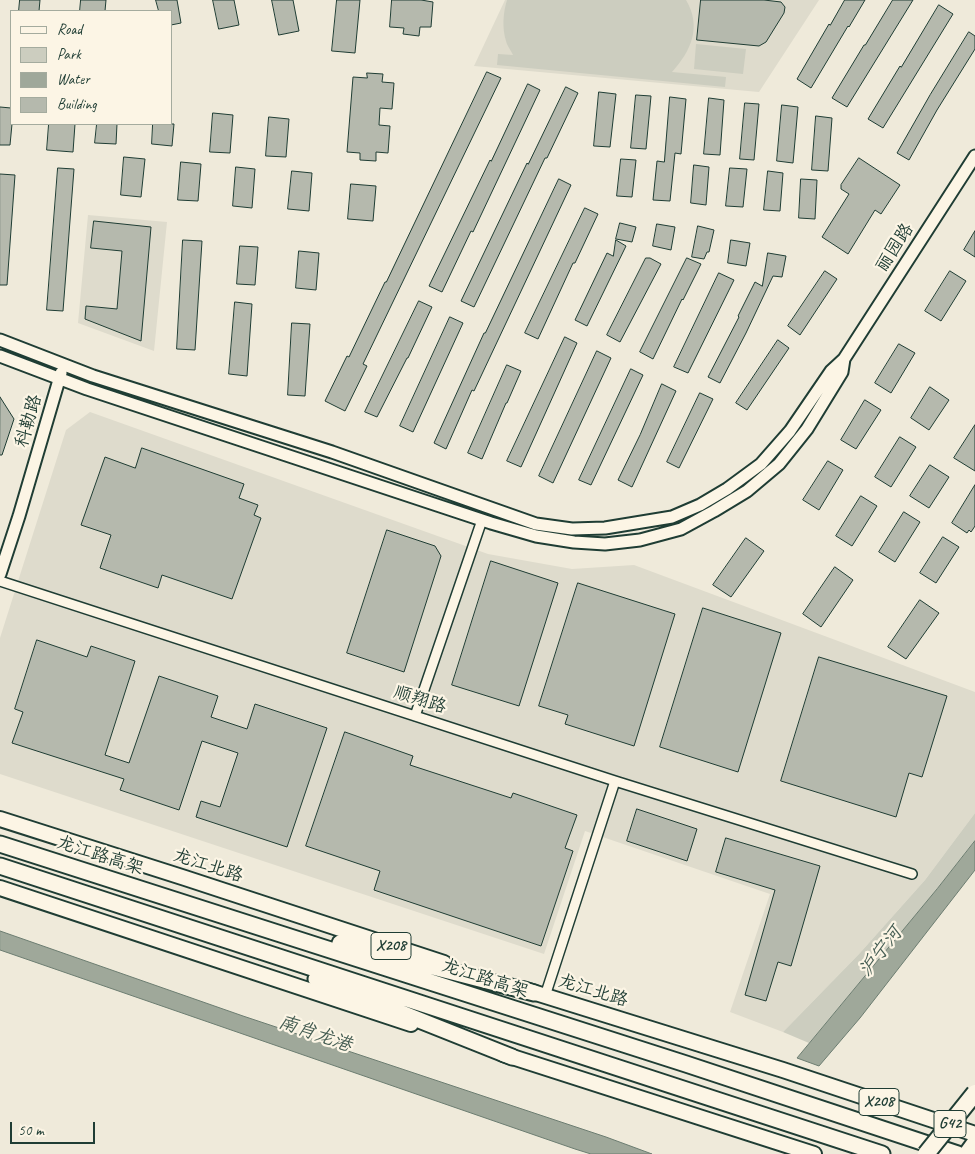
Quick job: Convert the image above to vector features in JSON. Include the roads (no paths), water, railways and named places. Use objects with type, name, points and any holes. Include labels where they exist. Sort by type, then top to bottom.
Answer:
[{"type":"highway","name":"龙江路高架","points":[[0,844],[686,1064],[958,1154]]},
{"type":"highway","points":[[0,866],[882,1154]]},
{"type":"highway","points":[[178,901],[539,994]]},
{"type":"highway","points":[[171,921],[512,1057]]},
{"type":"highway","name":"G42","points":[[926,1154],[975,1093]]},
{"type":"highway","name":"G42","points":[[967,1154],[975,1143]]},
{"type":"main road","name":"龙江北路","points":[[0,819],[539,994],[783,1070],[975,1134]]},
{"type":"main road","points":[[0,888],[512,1057],[814,1154]]},
{"type":"street","name":"丽园路","points":[[844,359],[975,156]]},
{"type":"street","points":[[0,340],[93,376],[332,452],[536,524],[572,529],[604,528],[672,517],[700,505],[727,489],[761,464],[779,444],[831,372],[844,359]]},
{"type":"street","points":[[0,356],[87,389],[482,520],[536,536],[582,543],[605,544],[640,540],[681,529],[747,491],[779,464],[807,429],[842,372],[844,359]]},
{"type":"street","name":"科勒路","points":[[0,574],[19,516],[63,364]]},
{"type":"street","points":[[415,716],[482,520]]},
{"type":"street","name":"顺翔路","points":[[0,581],[615,782],[912,874]]},
{"type":"street","points":[[539,994],[615,782]]},
{"type":"water","points":[[975,841],[975,870],[860,1018],[819,1066],[797,1058],[937,889]]},
{"type":"water","points":[[0,931],[243,1016],[652,1154],[591,1154],[575,1149],[0,950]]},
{"type":"water label","name":"沪宁河","points":[[881,952]]},
{"type":"water label","name":"南肖龙港","points":[[315,1034]]}]
